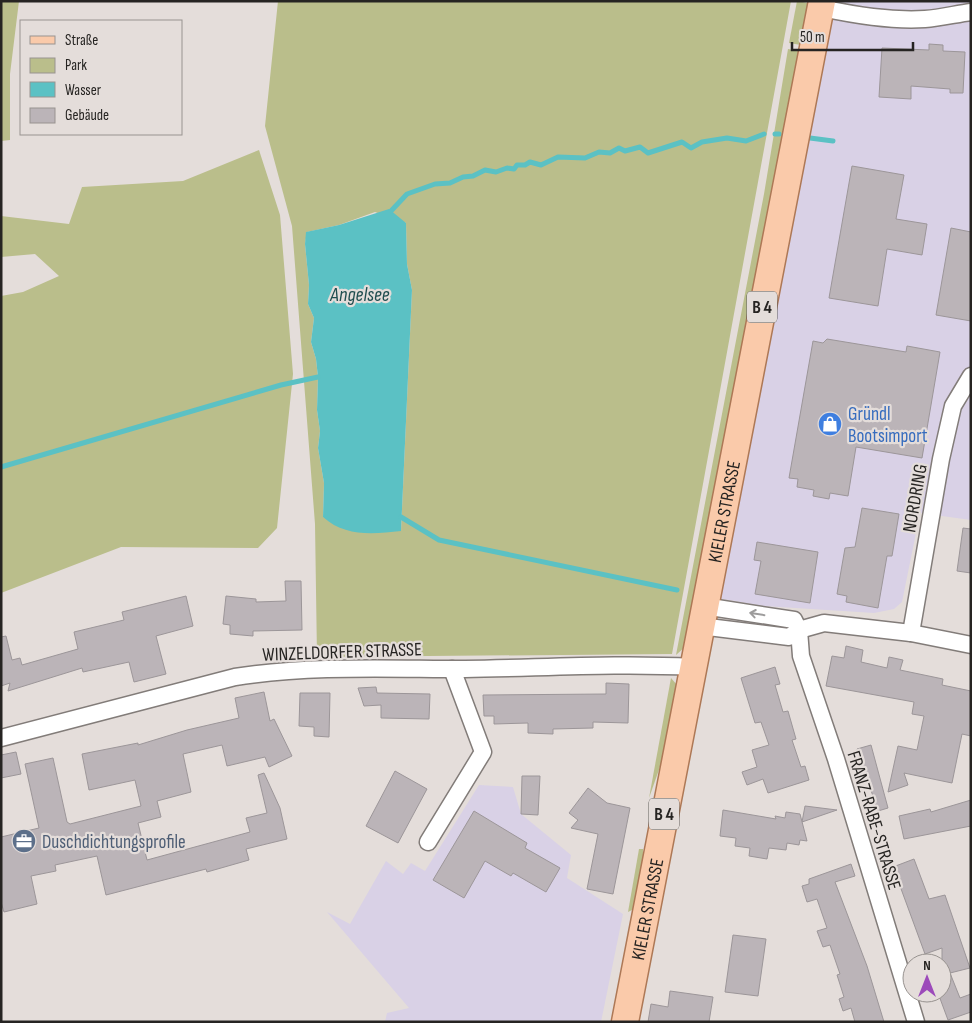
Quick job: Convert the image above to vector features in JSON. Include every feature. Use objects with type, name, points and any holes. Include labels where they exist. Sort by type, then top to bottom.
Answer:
[{"type":"main road","name":"KIELER STRASSE","points":[[625,1022],[702,616],[822,5]]},
{"type":"street","points":[[822,5],[863,16],[898,19],[926,19],[971,12]]},
{"type":"street","name":"NORDRING","points":[[911,633],[940,459],[953,406],[971,376]]},
{"type":"street","points":[[702,616],[789,637],[799,630],[824,623],[911,633],[971,645]]},
{"type":"street","name":"FRANZ-RABE-STRASSE","points":[[799,630],[801,656],[836,759],[916,1022]]},
{"type":"street","name":"WINZELDORFER STRASSE","points":[[1,738],[235,677],[266,672],[307,670],[693,667]]},
{"type":"street","points":[[428,842],[483,752],[452,669]]},
{"type":"shaded area","points":[[836,1],[971,1],[971,520],[920,513],[902,602],[894,609],[874,613],[764,606],[717,598]]},
{"type":"shaded area","points":[[479,785],[513,787],[521,814],[571,855],[567,878],[623,914],[601,1022],[385,1022],[387,1013],[409,1008],[327,912],[350,924],[386,861],[403,874],[411,863],[425,871]]},
{"type":"green space","points":[[1,1],[19,1],[10,74],[10,140],[1,141]]},
{"type":"green space","points":[[278,1],[791,1],[672,654],[317,657],[315,524],[292,226],[265,126]],"holes":[[[375,212],[406,223],[407,264],[412,290],[401,531],[323,517],[324,483],[318,448],[320,431],[317,410],[318,377],[316,359],[311,342],[314,318],[308,304],[309,285],[305,244],[307,232],[339,225]]]},
{"type":"green space","points":[[797,1],[808,3],[801,45],[789,43]]},
{"type":"green space","points":[[788,49],[800,51],[685,647],[676,655],[764,194]]},
{"type":"green space","points":[[259,150],[280,215],[293,374],[277,528],[258,548],[121,547],[1,593],[1,296],[23,292],[59,276],[35,254],[1,257],[1,216],[69,224],[82,187],[183,181]]},
{"type":"green space","points":[[671,678],[677,685],[667,747],[649,798]]},
{"type":"green space","points":[[639,849],[643,849],[643,872],[636,908],[628,912]]},
{"type":"water","name":"Angelsee","points":[[389,209],[406,223],[407,264],[412,290],[401,531],[360,533],[341,528],[323,517],[324,483],[318,448],[320,431],[317,410],[318,377],[316,359],[311,342],[314,318],[308,304],[309,285],[305,244],[306,232],[339,225]]},
{"type":"building","points":[[929,44],[943,45],[943,51],[965,52],[963,93],[950,93],[950,89],[911,86],[911,99],[879,97],[882,48],[929,50]]},
{"type":"building","points":[[852,166],[904,175],[896,219],[927,224],[922,255],[887,249],[878,306],[829,298]]},
{"type":"building","points":[[951,228],[971,232],[971,321],[936,315]]},
{"type":"building","name":"Gründl Bootsimport","points":[[827,339],[906,352],[907,346],[940,352],[922,458],[856,447],[848,496],[830,493],[829,499],[813,496],[814,490],[797,487],[798,479],[789,478],[813,341],[823,343]]},
{"type":"building","points":[[862,508],[899,514],[892,556],[887,556],[878,608],[846,602],[847,596],[837,594],[845,548],[855,547]]},
{"type":"building","points":[[963,528],[971,529],[971,573],[957,571]]},
{"type":"building","points":[[757,542],[818,552],[810,603],[755,594],[761,561],[754,560]]},
{"type":"building","points":[[285,581],[301,581],[302,630],[253,631],[253,636],[230,634],[230,625],[223,624],[226,596],[256,599],[256,602],[286,601]]},
{"type":"building","points":[[186,596],[193,626],[156,636],[166,674],[134,682],[129,662],[83,672],[82,668],[8,691],[10,683],[1,686],[1,637],[6,636],[12,660],[20,658],[22,665],[78,649],[74,632],[124,620],[122,612]]},
{"type":"building","points":[[846,646],[863,650],[861,662],[887,668],[889,657],[903,660],[900,670],[943,679],[942,685],[971,691],[971,736],[962,734],[952,783],[904,773],[908,785],[888,792],[898,746],[917,750],[924,716],[912,714],[914,702],[826,686],[832,656],[844,658]]},
{"type":"building","points":[[775,667],[780,684],[775,685],[783,712],[788,711],[796,739],[792,740],[801,767],[805,766],[809,780],[768,793],[763,779],[747,785],[742,772],[757,767],[752,750],[769,745],[761,722],[755,723],[741,678]]},
{"type":"building","points":[[606,683],[629,684],[628,723],[593,722],[593,728],[553,729],[553,734],[528,733],[528,723],[494,724],[494,716],[484,716],[483,695],[606,694]]},
{"type":"building","points":[[376,687],[377,693],[430,694],[429,719],[381,718],[381,705],[364,706],[358,688]]},
{"type":"building","points":[[264,692],[270,721],[274,719],[292,756],[269,767],[265,757],[227,766],[222,745],[183,754],[191,792],[157,801],[161,817],[138,823],[147,860],[250,832],[246,818],[267,813],[258,775],[264,773],[280,808],[287,839],[246,849],[249,860],[207,872],[206,869],[106,895],[97,856],[55,865],[56,871],[31,876],[37,904],[4,912],[1,902],[1,837],[39,828],[25,764],[53,758],[67,822],[70,824],[141,806],[135,780],[89,790],[82,754],[138,743],[138,745],[187,730],[239,718],[235,698]]},
{"type":"building","points":[[300,693],[330,693],[329,737],[314,736],[314,727],[299,726]]},
{"type":"building","points":[[871,745],[888,808],[878,811],[857,749]]},
{"type":"building","points":[[16,752],[21,774],[1,778],[1,755]]},
{"type":"building","points":[[395,771],[427,789],[398,843],[366,826]]},
{"type":"building","points":[[522,776],[540,776],[538,815],[521,814]]},
{"type":"building","points":[[588,788],[607,803],[630,808],[613,894],[587,889],[598,834],[571,828],[578,820],[569,813]]},
{"type":"building","points":[[971,800],[971,826],[904,839],[899,816],[930,809],[931,812]]},
{"type":"building","points":[[805,806],[837,810],[802,822]]},
{"type":"building","points":[[723,810],[776,819],[775,816],[785,818],[786,812],[800,814],[807,841],[800,840],[799,845],[787,843],[786,850],[769,848],[767,859],[749,856],[750,848],[735,846],[736,838],[720,836]]},
{"type":"building","points":[[474,811],[527,843],[525,848],[560,868],[546,892],[513,873],[511,876],[485,861],[464,898],[433,880]]},
{"type":"building","points":[[914,859],[929,899],[945,895],[970,968],[952,972],[952,953],[942,953],[942,948],[925,953],[893,867]]},
{"type":"building","points":[[851,864],[855,876],[835,882],[867,966],[884,1022],[855,1022],[851,1008],[843,1011],[839,999],[844,997],[837,975],[840,974],[830,945],[823,947],[817,931],[827,928],[817,899],[807,902],[802,886],[809,884],[809,879]]},
{"type":"building","points":[[733,935],[766,939],[758,996],[725,992]]},
{"type":"building","points":[[952,978],[960,998],[971,994],[971,1012],[948,1020],[942,1003],[952,1003]]},
{"type":"building","points":[[670,991],[713,997],[709,1022],[648,1022],[651,1004],[668,1007]]},
{"type":"waterway","points":[[391,211],[407,194],[435,184],[450,183],[463,177],[473,176],[485,170],[496,172],[507,168],[514,169],[517,165],[525,165],[530,162],[541,165],[558,157],[585,158],[599,152],[610,153],[619,148],[625,151],[640,147],[648,153],[682,142],[691,148],[702,142],[727,138],[746,141],[764,134]]},
{"type":"waterway","points":[[810,138],[833,141]]},
{"type":"waterway","points":[[1,467],[281,385],[318,377]]},
{"type":"waterway","points":[[401,517],[439,540],[677,590]]},
{"type":"place","name":"Gründl Bootsimport","points":[[830,424]]},
{"type":"place","name":"Duschdichtungsprofile","points":[[24,841]]}]
